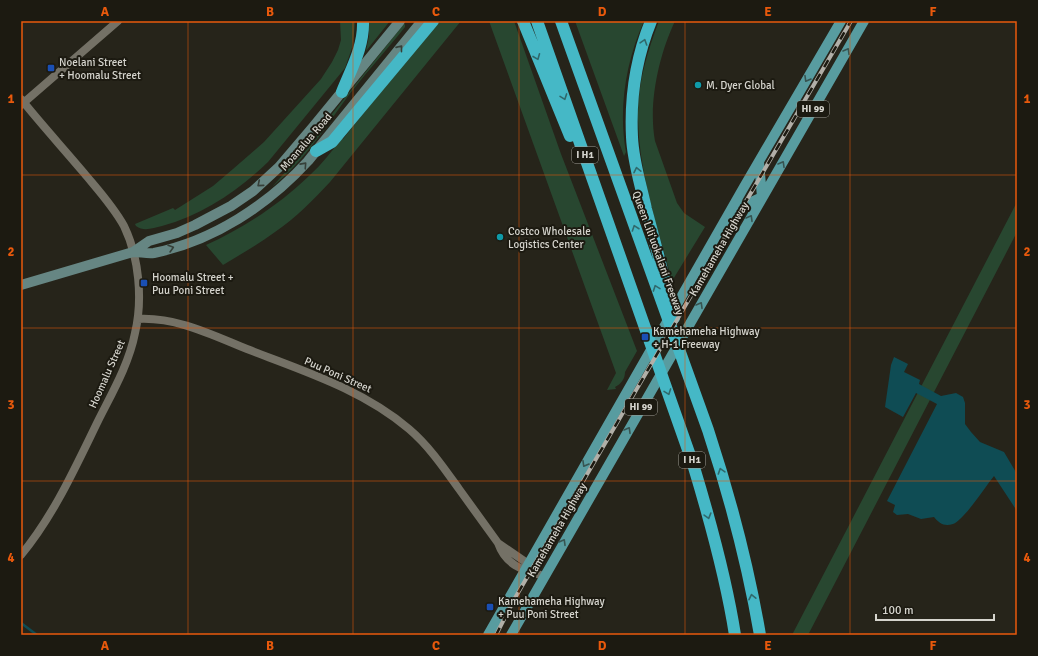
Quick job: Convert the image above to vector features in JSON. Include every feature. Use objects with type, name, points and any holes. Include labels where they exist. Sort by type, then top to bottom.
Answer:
[{"type":"highway","points":[[342,92],[358,53],[362,34],[362,21]]},
{"type":"highway","points":[[316,151],[332,142],[433,21]]},
{"type":"highway","points":[[523,21],[632,289]]},
{"type":"highway","name":"I H1","points":[[537,21],[679,421],[703,496],[721,565],[735,635]]},
{"type":"highway","name":"Queen Liliʻuokalani Freeway","points":[[561,21],[708,430],[725,485],[747,574],[760,635]]},
{"type":"highway","points":[[652,21],[644,42],[633,89],[632,138],[637,171],[693,391]]},
{"type":"main road","name":"Moanalua Road","points":[[21,285],[133,252],[149,241],[176,233],[210,218],[232,206],[253,191],[284,162],[400,21]]},
{"type":"main road","name":"Moanalua Road","points":[[133,252],[153,253],[197,239],[230,224],[288,182],[316,151],[422,21]]},
{"type":"main road","name":"Kamehameha Highway","points":[[488,635],[840,21]]},
{"type":"main road","name":"Kamehameha Highway","points":[[511,635],[864,21]]},
{"type":"main road","points":[[730,212],[762,198],[758,162]]},
{"type":"street","points":[[22,102],[118,21]]},
{"type":"street","name":"Hoomalu Street","points":[[21,555],[50,515],[72,475],[128,356],[133,344],[138,318],[138,287],[136,268],[129,237],[124,226],[111,205],[22,102]]},
{"type":"street","name":"Puu Poni Street","points":[[138,318],[174,321],[198,329],[344,387],[381,408],[409,429],[434,456],[498,543],[501,553],[507,559],[527,566],[544,576]]},
{"type":"green space","points":[[340,21],[355,21],[352,48],[345,68],[268,162],[245,183],[206,209],[162,226],[142,229],[136,226],[135,224],[173,208],[175,210],[213,186],[264,142],[321,79],[332,62],[341,40]]},
{"type":"green space","points":[[369,21],[390,21],[366,51],[369,36]]},
{"type":"green space","points":[[437,21],[438,23],[440,21],[461,21],[330,182],[283,227],[223,265],[206,245],[248,223],[286,196],[314,171],[342,138],[343,139]]},
{"type":"green space","points":[[489,21],[514,21],[561,154],[637,351],[625,372],[622,381],[615,387],[616,389],[607,390],[616,373]]},
{"type":"green space","points":[[575,21],[644,21],[632,52],[625,85],[623,119],[626,152],[624,156]]},
{"type":"green space","points":[[659,21],[675,21],[664,49],[656,80],[653,111],[655,141],[677,203],[684,213],[705,227],[672,281],[650,201],[639,140],[638,107],[641,82]]},
{"type":"green space","points":[[405,24],[405,27],[350,93],[319,137],[292,169],[272,187],[288,169]]},
{"type":"green space","points":[[1017,202],[1017,232],[808,635],[792,635]]},
{"type":"water","points":[[894,357],[908,364],[904,372],[920,380],[919,384],[941,396],[956,393],[963,397],[965,403],[965,424],[980,442],[1004,452],[1017,474],[1017,511],[994,476],[963,516],[953,524],[942,524],[934,517],[921,519],[908,514],[897,515],[893,512],[895,505],[887,501],[937,404],[916,393],[903,417],[885,407],[891,365]]},
{"type":"waterway","points":[[21,623],[37,635]]},
{"type":"railway","points":[[496,635],[515,598],[851,21]]},
{"type":"place","name":"Noelani Street + Hoomalu Street","points":[[51,68]]},
{"type":"place","name":"M. Dyer Global","points":[[698,85]]},
{"type":"place","name":"Costco Wholesale Logistics Center","points":[[500,237]]},
{"type":"place","name":"Hoomalu Street + Puu Poni Street","points":[[144,283]]},
{"type":"place","name":"Kamehameha Highway + H-1 Freeway","points":[[645,337]]},
{"type":"place","name":"Kamehameha Highway + Puu Poni Street","points":[[490,607]]}]
